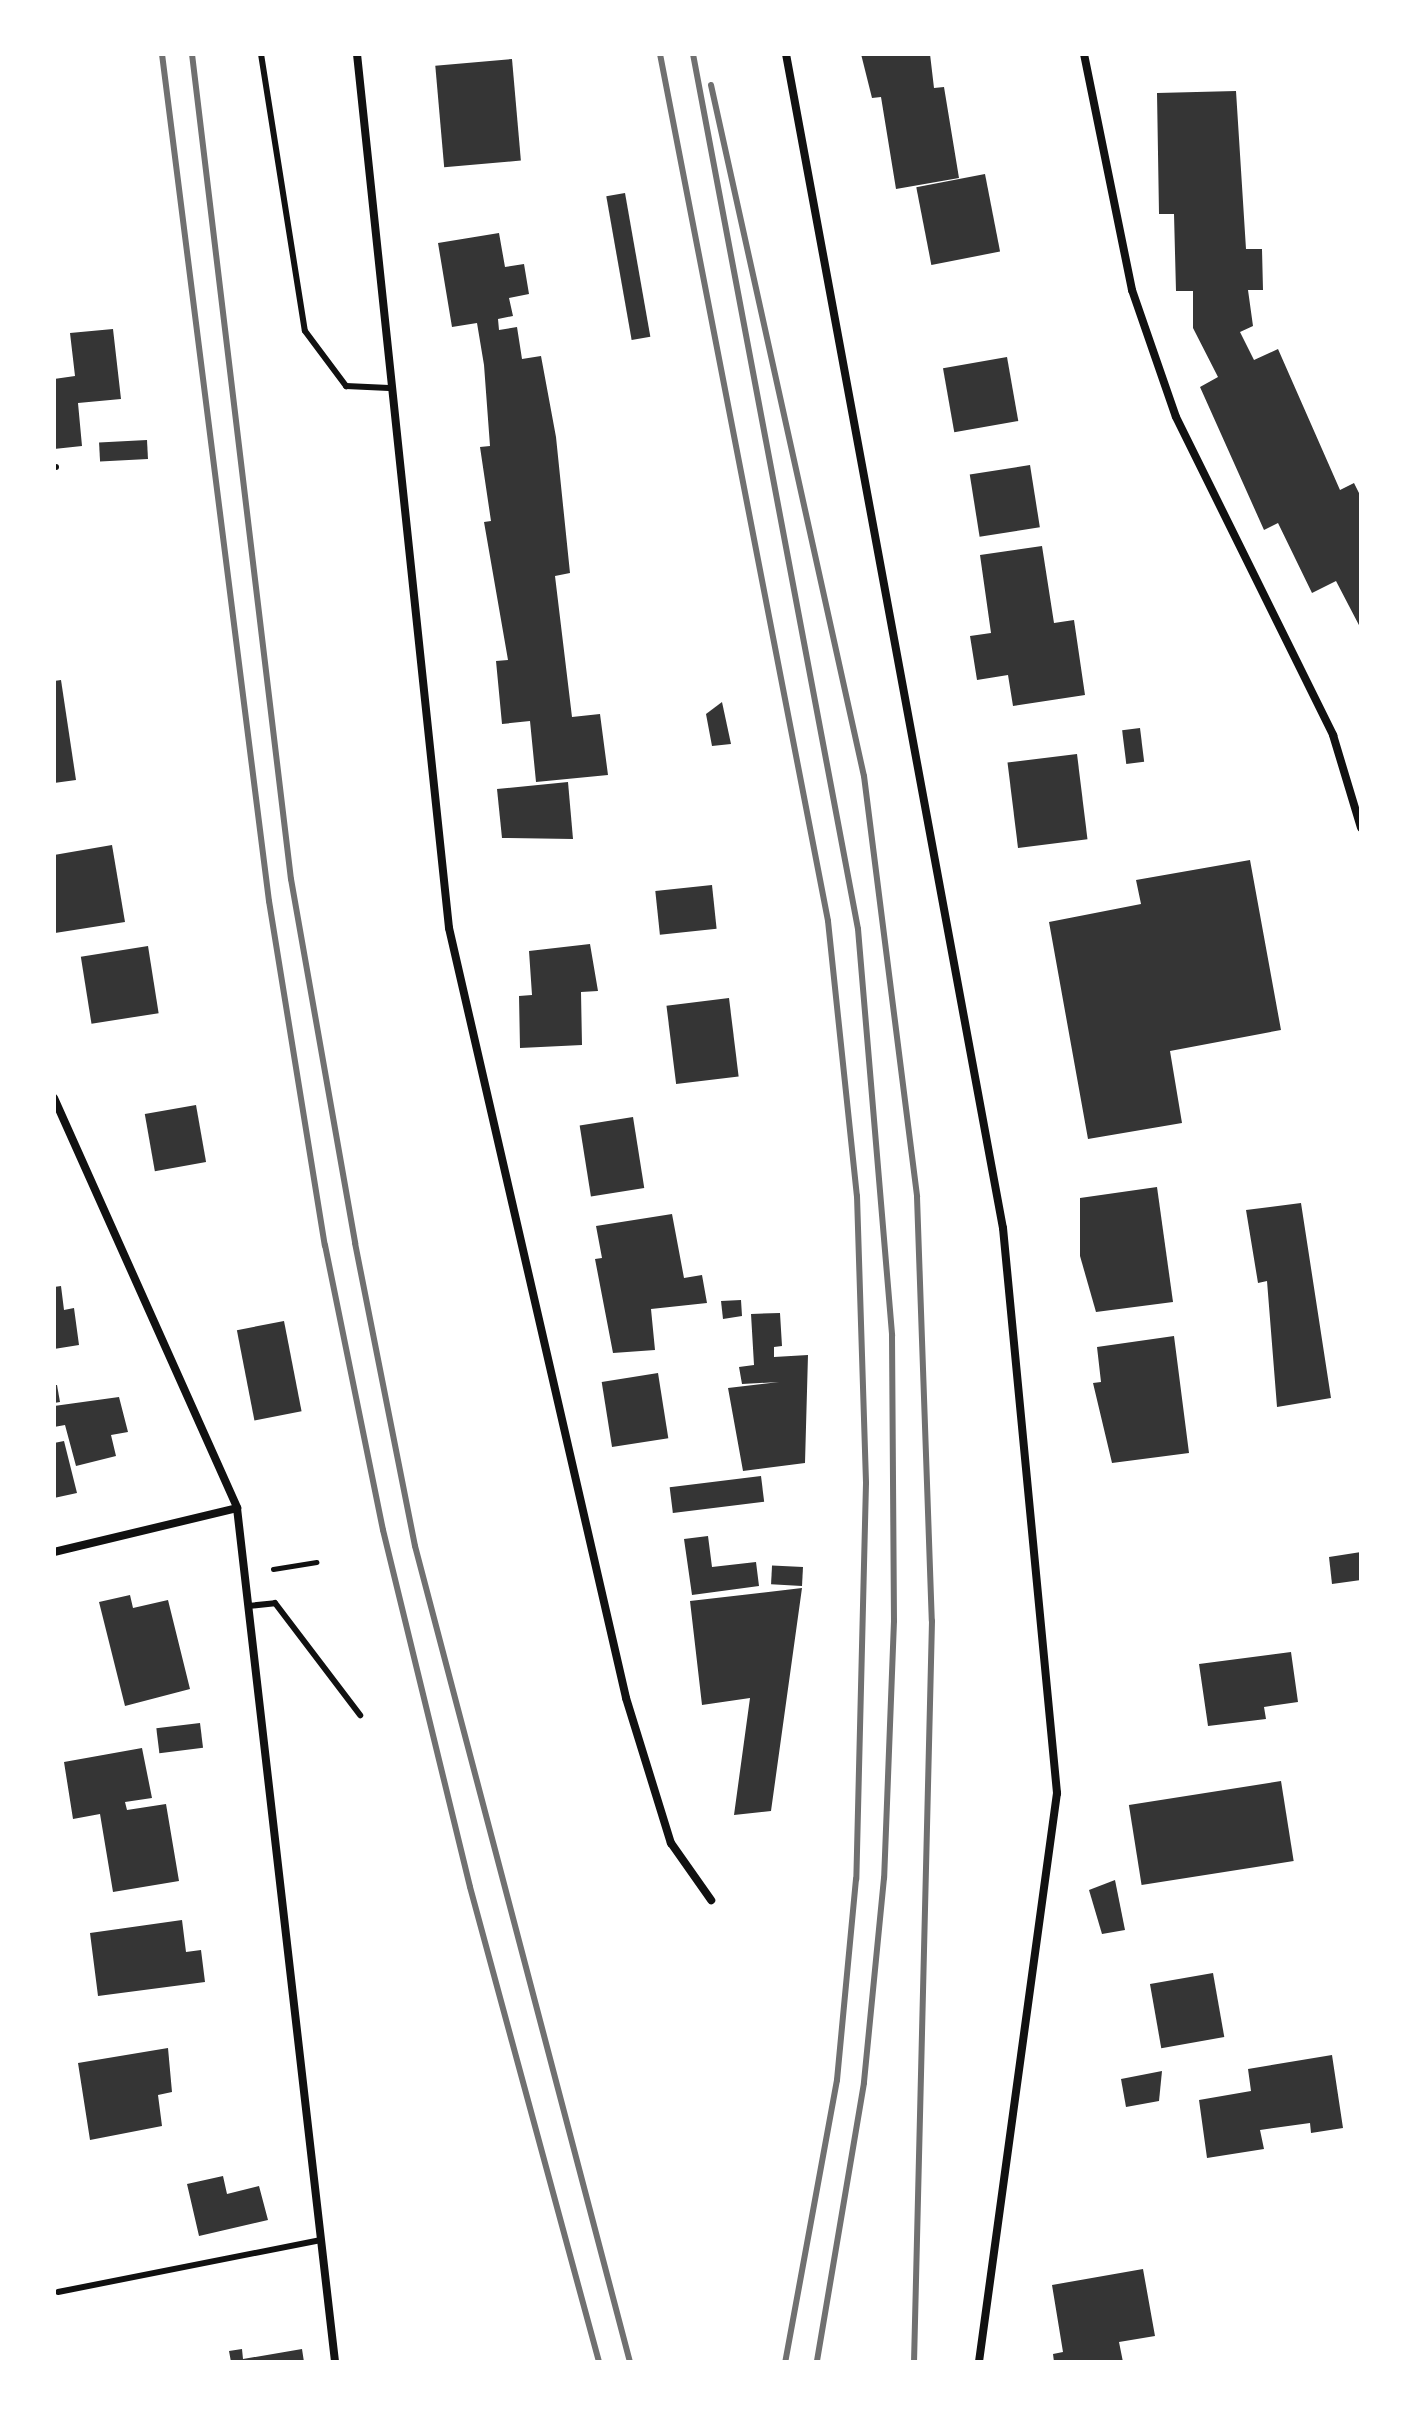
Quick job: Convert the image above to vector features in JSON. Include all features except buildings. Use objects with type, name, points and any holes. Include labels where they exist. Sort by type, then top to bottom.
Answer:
[{"type":"street","points":[[357,54],[389,388],[449,928],[626,1698],[671,1843],[711,1900]]},
{"type":"street","points":[[786,54],[1003,1228],[1057,1793],[979,2362]]},
{"type":"street","points":[[1084,54],[1132,290],[1176,417],[1333,735],[1361,828]]},
{"type":"street","points":[[54,1098],[237,1508],[335,2362]]},
{"type":"street","points":[[54,1552],[237,1508]]},
{"type":"lane","points":[[261,54],[305,331],[346,386],[389,388]]},
{"type":"lane","points":[[248,1606],[275,1603],[360,1715]]},
{"type":"lane","points":[[58,2292],[321,2240]]},
{"type":"path","points":[[244,1574],[316,1562]]},
{"type":"railway","points":[[162,54],[269,901],[325,1245],[383,1530],[470,1887],[599,2362]]},
{"type":"railway","points":[[192,54],[291,879],[355,1243],[415,1546],[630,2362]]},
{"type":"railway","points":[[660,54],[828,921],[857,1196],[866,1483],[856,1879],[837,2080],[785,2362]]},
{"type":"railway","points":[[693,54],[858,929],[892,1336],[894,1621],[884,1878],[864,2083],[817,2362]]},
{"type":"railway","points":[[711,85],[864,776],[917,1197],[932,1621],[914,2362]]}]
